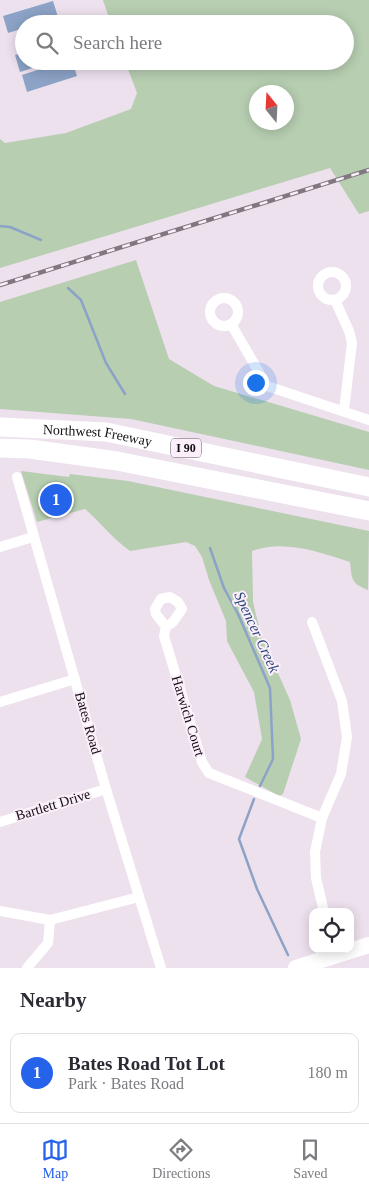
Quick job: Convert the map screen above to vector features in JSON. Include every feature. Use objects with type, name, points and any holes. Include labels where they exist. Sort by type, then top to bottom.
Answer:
[{"type":"highway","name":"Northwest Freeway","points":[[0,427],[106,432],[369,487]]},
{"type":"highway","name":"Northwest Freeway","points":[[0,448],[30,449],[117,462],[369,511]]},
{"type":"main road","points":[[354,948],[369,945]]},
{"type":"main road","points":[[296,968],[332,953]]},
{"type":"street","points":[[335,300],[350,331],[352,343],[344,410]]},
{"type":"street","points":[[230,324],[267,386],[344,410],[369,420]]},
{"type":"street","name":"Bates Road","points":[[17,477],[106,789],[161,968]]},
{"type":"street","points":[[0,547],[33,537]]},
{"type":"street","points":[[312,622],[342,701],[347,737],[341,774],[322,818],[315,852],[316,878],[323,908]]},
{"type":"street","name":"Harwich Court","points":[[166,627],[164,636],[202,762],[208,773],[322,818]]},
{"type":"street","points":[[0,702],[75,679]]},
{"type":"street","name":"Bartlett Drive","points":[[0,822],[106,789]]},
{"type":"street","points":[[0,911],[50,920],[139,896]]},
{"type":"street","points":[[27,968],[48,943],[50,920]]},
{"type":"green space","points":[[103,0],[369,0],[369,211],[359,214],[330,168],[0,268],[0,139],[5,143],[66,133],[131,109],[137,93],[128,70],[354,70],[354,15],[108,15]]},
{"type":"green space","points":[[136,260],[169,359],[214,386],[369,432],[369,470],[131,419],[0,409],[0,302]]},
{"type":"green space","points":[[21,471],[69,477],[70,474],[128,481],[369,531],[368,590],[353,580],[350,562],[301,548],[276,546],[252,551],[253,602],[261,635],[290,700],[301,739],[283,794],[279,796],[245,777],[262,739],[254,692],[227,641],[226,621],[209,580],[202,557],[195,546],[186,542],[130,551],[85,509],[37,522]]},
{"type":"water","points":[[53,1],[57,15],[15,15],[15,31],[8,33],[3,16]]},
{"type":"water","points":[[37,70],[75,70],[77,76],[27,92],[22,75]]},
{"type":"waterway","name":"Spencer Creek","points":[[0,226],[10,227],[41,240]]},
{"type":"waterway","name":"Spencer Creek","points":[[68,288],[81,300],[106,363],[125,394]]},
{"type":"waterway","name":"Spencer Creek","points":[[210,548],[224,588],[238,614],[270,688],[273,759],[260,786]]},
{"type":"waterway","name":"Spencer Creek","points":[[254,799],[239,839],[257,889],[288,955]]},
{"type":"railway","points":[[0,285],[369,170]]},
{"type":"place","name":"Bates Road Tot Lot","points":[[56,500]]}]
